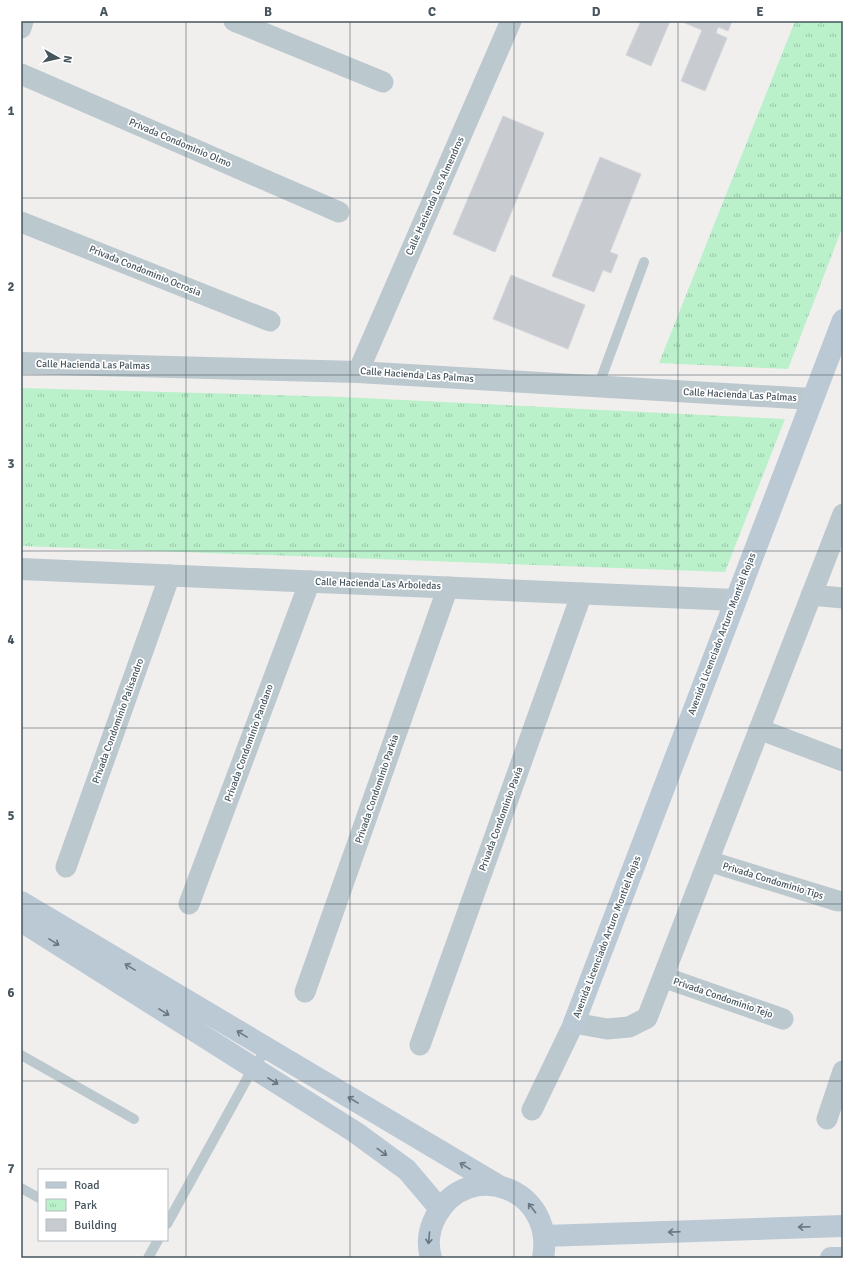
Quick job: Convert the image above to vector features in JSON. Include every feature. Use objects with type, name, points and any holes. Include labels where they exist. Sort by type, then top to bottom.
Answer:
[{"type":"main road","name":"Avenida Licenciado Arturo Montiel Rojas","points":[[574,1023],[843,320]]},
{"type":"main road","points":[[21,902],[499,1186],[514,1192],[528,1202],[538,1215],[544,1236],[542,1258]]},
{"type":"main road","points":[[21,921],[355,1132],[407,1170],[440,1209]]},
{"type":"main road","points":[[430,1258],[428,1240],[432,1223],[440,1209],[451,1197],[466,1189],[482,1185],[499,1186]]},
{"type":"main road","points":[[544,1236],[843,1226]]},
{"type":"main road","points":[[831,1258],[843,1258]]},
{"type":"street","points":[[21,28],[23,21]]},
{"type":"street","points":[[234,21],[383,82]]},
{"type":"street","name":"Calle Hacienda Los Almendros","points":[[358,372],[511,21]]},
{"type":"street","name":"Privada Condominio Olmo","points":[[21,74],[339,212]]},
{"type":"street","name":"Privada Condominio Ocrosia","points":[[21,222],[270,320]]},
{"type":"street","name":"Calle Hacienda Las Palmas","points":[[21,363],[358,372],[812,399]]},
{"type":"street","name":"Avenida Licenciado Arturo Montiel Rojas","points":[[574,1023],[606,1029],[629,1027],[647,1018],[843,514]]},
{"type":"street","name":"Calle Hacienda Las Arboledas","points":[[21,569],[736,600]]},
{"type":"street","name":"Privada Condominio Palisandro","points":[[66,868],[170,575]]},
{"type":"street","name":"Privada Condominio Pandano","points":[[189,904],[310,581]]},
{"type":"street","name":"Privada Condominio Parkia","points":[[305,992],[448,587]]},
{"type":"street","name":"Privada Condominio Pavía","points":[[420,1045],[582,593]]},
{"type":"street","points":[[811,595],[843,598]]},
{"type":"street","points":[[759,729],[843,761]]},
{"type":"street","name":"Privada Condominio Tips","points":[[708,861],[838,901]]},
{"type":"street","name":"Privada Condominio Tejo","points":[[663,977],[783,1019]]},
{"type":"street","points":[[532,1110],[574,1023]]},
{"type":"street","points":[[827,1119],[843,1072]]},
{"type":"lane","points":[[598,387],[644,262]]},
{"type":"lane","points":[[168,1222],[252,1068],[268,1049]]},
{"type":"lane","points":[[21,1055],[134,1119]]},
{"type":"lane","points":[[21,1188],[38,1197]]},
{"type":"lane","points":[[148,1258],[157,1241]]},
{"type":"green space","points":[[795,21],[843,21],[843,226],[788,369],[659,363]]},
{"type":"green space","points":[[21,388],[343,397],[785,419],[725,572],[21,546]]},
{"type":"building","points":[[641,21],[670,21],[651,66],[626,55]]},
{"type":"building","points":[[680,21],[732,21],[728,31],[718,27],[716,33],[727,38],[705,91],[681,81],[702,30]]},
{"type":"building","points":[[503,116],[544,133],[495,252],[453,234]]},
{"type":"building","points":[[600,157],[641,174],[610,252],[618,255],[611,273],[603,270],[594,292],[552,276]]},
{"type":"building","points":[[511,275],[585,305],[568,349],[493,319]]}]
